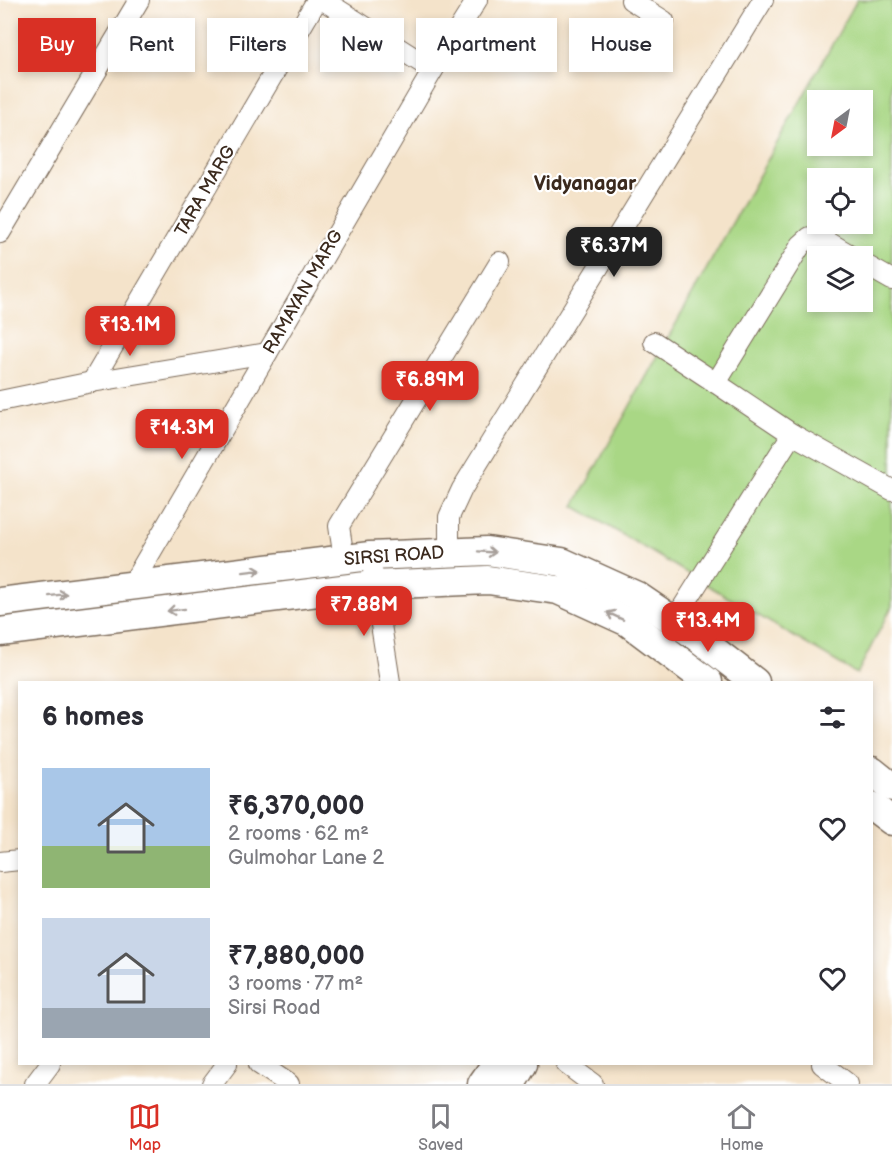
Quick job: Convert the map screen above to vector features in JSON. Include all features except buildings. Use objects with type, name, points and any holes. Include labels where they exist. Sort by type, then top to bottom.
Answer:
[{"type":"main road","name":"SIRSI ROAD","points":[[0,603],[357,558],[487,551],[562,562],[637,596],[753,681]]},
{"type":"main road","name":"SIRSI ROAD","points":[[0,632],[374,585],[488,580],[558,590],[628,622],[707,681]]},
{"type":"main road","points":[[873,772],[892,787]]},
{"type":"main road","points":[[873,807],[892,821]]},
{"type":"main road","points":[[482,1084],[495,1065]]},
{"type":"main road","points":[[511,1084],[523,1065]]},
{"type":"street","points":[[0,233],[139,0]]},
{"type":"street","name":"TARA MARG","points":[[92,382],[317,0]]},
{"type":"street","points":[[323,0],[416,59]]},
{"type":"street","name":"RAMAYAN MARG","points":[[466,18],[477,0]]},
{"type":"street","points":[[631,0],[659,18]]},
{"type":"street","points":[[449,552],[449,518],[462,489],[764,0]]},
{"type":"street","name":"RAMAYAN MARG","points":[[131,586],[432,72]]},
{"type":"street","points":[[716,383],[801,245],[810,237],[823,239],[835,246]]},
{"type":"street","points":[[390,681],[374,585],[339,526],[500,262]]},
{"type":"street","points":[[873,269],[892,280]]},
{"type":"street","points":[[654,342],[792,434],[892,490]]},
{"type":"street","points":[[0,401],[92,382],[267,353]]},
{"type":"street","points":[[674,621],[792,434]]},
{"type":"street","points":[[0,862],[18,860]]},
{"type":"street","points":[[35,1084],[49,1065]]},
{"type":"street","points":[[212,1084],[226,1065]]},
{"type":"street","points":[[260,1065],[289,1084]]},
{"type":"street","points":[[567,1065],[593,1084]]},
{"type":"street","points":[[823,1065],[848,1084]]},
{"type":"green space","points":[[857,0],[892,0],[892,606],[857,674],[574,506]]},
{"type":"district","name":"Vidyanagar","points":[[585,184]]}]
